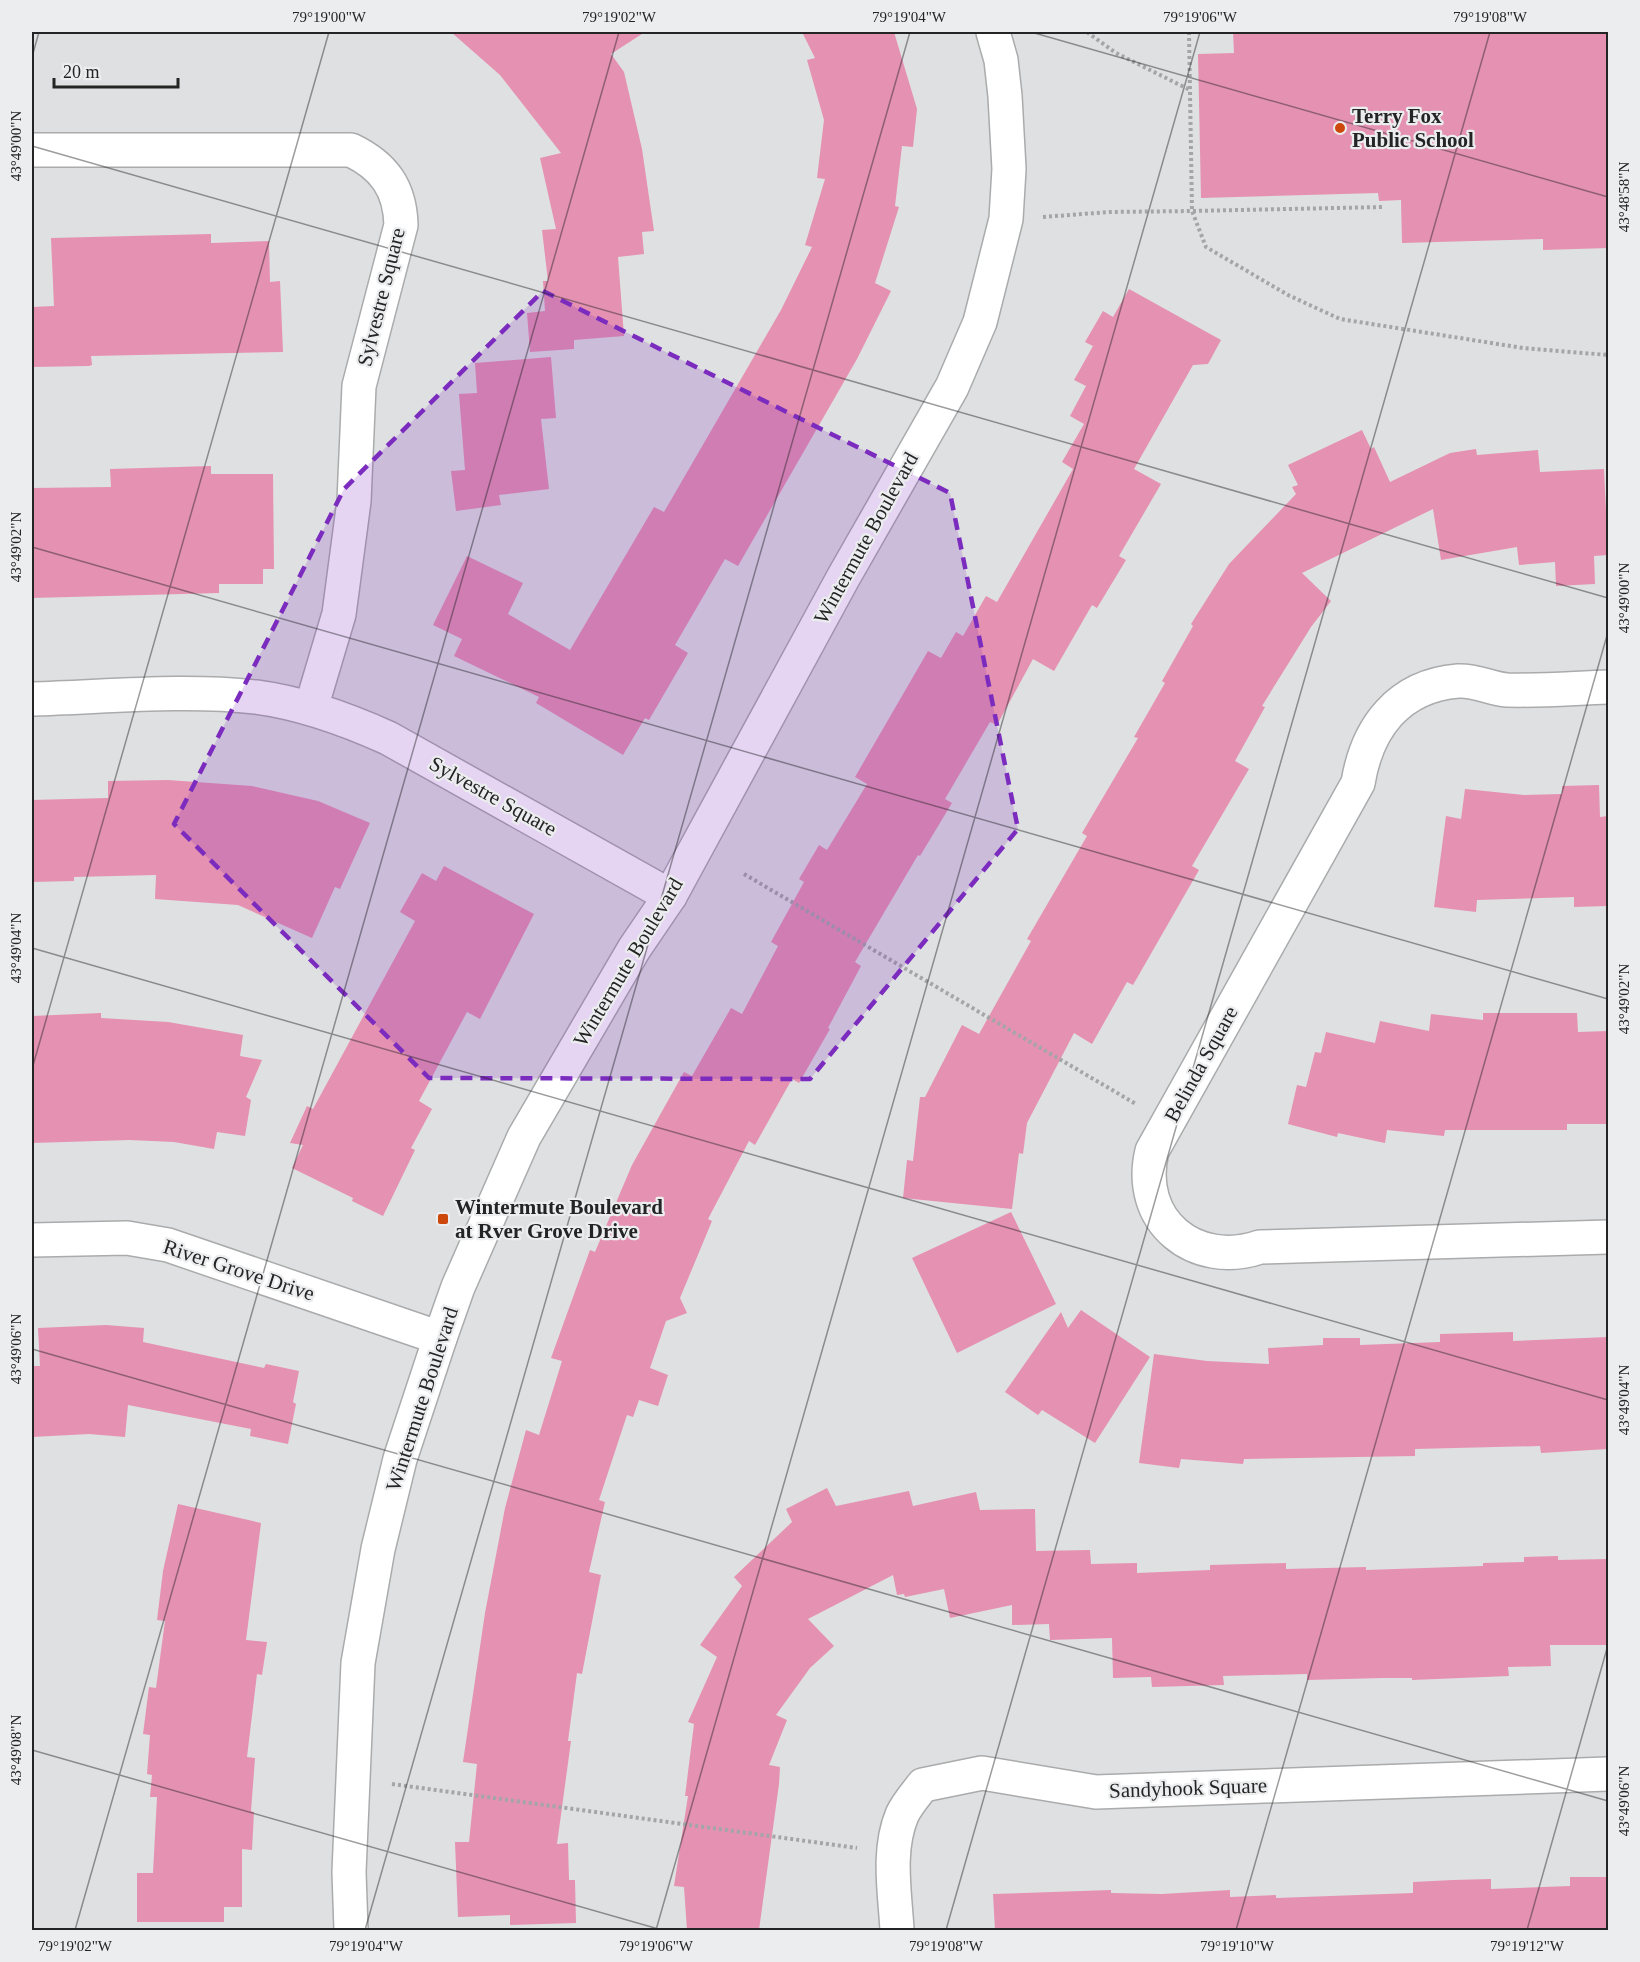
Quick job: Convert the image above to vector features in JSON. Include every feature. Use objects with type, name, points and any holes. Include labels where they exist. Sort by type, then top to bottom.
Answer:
[{"type":"street","name":"Wintermute Boulevard","points":[[351,1930],[349,1872],[358,1663],[378,1549],[400,1459],[440,1338],[458,1287],[524,1137],[634,949],[670,896],[843,578],[952,387],[980,322],[1006,219],[1008,129],[1001,60],[993,32]]},
{"type":"street","name":"Sylvestre Square","points":[[32,150],[351,150],[370,159],[386,174],[395,188],[401,209],[401,225],[359,386],[354,501],[339,614],[311,708]]},
{"type":"street","name":"Belinda Square","points":[[1608,687],[1504,690],[1479,682],[1460,681],[1421,690],[1394,708],[1372,733],[1362,757],[1358,783],[1152,1152],[1149,1185],[1163,1221],[1180,1238],[1199,1249],[1222,1254],[1244,1252],[1260,1247],[1608,1237]]},
{"type":"street","name":"Sylvestre Square","points":[[32,699],[209,694],[258,698],[311,708],[354,722],[388,738],[670,896]]},
{"type":"street","name":"River Grove Drive","points":[[32,1240],[127,1238],[168,1245],[440,1338]]},
{"type":"street","name":"Sandyhook Square","points":[[897,1930],[894,1853],[903,1813],[923,1785],[982,1773],[1096,1792],[1608,1774]]},
{"type":"path","points":[[1086,32],[1116,53],[1191,90]]},
{"type":"path","points":[[1189,32],[1192,211],[1206,247],[1288,295],[1340,319],[1523,348],[1608,355]]},
{"type":"path","points":[[1006,219],[1109,212],[1382,207]]},
{"type":"path","points":[[744,874],[1168,1123]]},
{"type":"path","points":[[408,1786],[894,1853]]},
{"type":"highlighted area","points":[[543,291],[950,493],[1018,829],[810,1079],[429,1078],[174,824],[344,489]]},
{"type":"building","points":[[451,32],[645,32],[611,54],[624,72],[642,149],[654,231],[642,232],[644,254],[618,257],[624,336],[574,340],[574,349],[530,352],[527,313],[545,311],[543,281],[548,281],[542,230],[556,229],[540,158],[561,153],[500,75]]},
{"type":"building","points":[[802,32],[894,32],[917,109],[913,147],[902,146],[895,206],[899,207],[875,283],[891,291],[857,359],[738,566],[725,559],[675,645],[688,653],[649,720],[645,718],[623,755],[536,703],[539,697],[454,656],[462,639],[433,625],[467,556],[523,583],[508,614],[570,650],[654,507],[664,512],[781,310],[812,247],[805,245],[825,179],[817,178],[824,120],[807,60],[815,58]]},
{"type":"building","points":[[1233,32],[1608,32],[1608,248],[1543,250],[1543,239],[1402,243],[1401,200],[1379,201],[1378,193],[1201,198],[1198,54],[1234,53]]},
{"type":"building","points":[[211,234],[211,243],[269,241],[270,282],[280,281],[283,352],[91,356],[92,365],[89,366],[32,367],[32,307],[54,306],[51,238]]},
{"type":"building","points":[[1129,289],[1221,340],[1208,364],[1193,365],[1134,469],[1161,484],[1119,556],[1126,560],[1097,608],[1092,605],[1054,671],[1033,659],[997,725],[990,722],[945,799],[952,803],[920,856],[918,855],[855,962],[861,966],[828,1028],[830,1029],[799,1083],[792,1079],[755,1145],[749,1141],[708,1219],[712,1221],[680,1298],[687,1313],[666,1321],[650,1368],[668,1375],[658,1406],[639,1400],[633,1417],[627,1415],[599,1500],[605,1502],[589,1572],[601,1575],[582,1674],[577,1673],[568,1741],[571,1741],[557,1844],[568,1843],[569,1880],[575,1880],[576,1923],[510,1925],[510,1915],[458,1917],[455,1842],[469,1842],[477,1764],[463,1762],[485,1613],[505,1508],[526,1430],[539,1435],[562,1361],[551,1358],[590,1250],[595,1252],[632,1165],[684,1072],[692,1076],[731,1008],[742,1014],[778,946],[771,942],[804,882],[799,879],[819,845],[827,850],[867,784],[855,777],[928,651],[941,658],[956,632],[963,636],[986,596],[997,602],[1073,469],[1062,462],[1084,424],[1070,416],[1086,386],[1074,380],[1093,346],[1085,342],[1103,311],[1113,317]]},
{"type":"building","points":[[551,357],[556,418],[541,419],[549,489],[499,495],[501,505],[456,511],[451,471],[465,470],[459,394],[477,393],[475,363]]},
{"type":"building","points":[[1362,430],[1371,449],[1374,447],[1390,482],[1450,453],[1476,449],[1477,455],[1538,450],[1540,472],[1604,469],[1608,555],[1594,556],[1595,584],[1556,586],[1555,562],[1519,565],[1517,547],[1441,560],[1433,509],[1302,573],[1331,601],[1311,627],[1262,706],[1265,707],[1235,761],[1249,769],[1192,866],[1199,870],[1133,985],[1127,982],[1092,1044],[1074,1033],[1027,1123],[1023,1154],[1019,1153],[1012,1209],[903,1198],[907,1160],[913,1161],[920,1097],[925,1097],[962,1025],[979,1034],[1031,941],[1027,939],[1087,836],[1082,833],[1138,738],[1134,737],[1165,683],[1162,681],[1193,626],[1191,624],[1229,564],[1296,494],[1292,487],[1298,485],[1288,465]]},
{"type":"building","points":[[211,466],[211,474],[273,474],[274,569],[263,569],[263,584],[219,584],[219,593],[32,598],[32,488],[111,487],[110,469]]},
{"type":"building","points":[[168,780],[252,786],[318,801],[370,823],[340,889],[335,887],[312,938],[238,905],[155,899],[156,875],[74,877],[74,881],[32,882],[32,800],[108,798],[108,781]]},
{"type":"building","points":[[1599,785],[1600,817],[1608,816],[1608,906],[1574,907],[1574,897],[1477,900],[1476,912],[1434,907],[1446,816],[1461,819],[1465,789],[1524,795],[1562,794],[1562,786]]},
{"type":"building","points":[[444,866],[534,914],[480,1019],[467,1012],[419,1101],[432,1109],[411,1148],[415,1150],[383,1216],[352,1201],[353,1198],[292,1168],[303,1145],[290,1143],[307,1106],[313,1109],[415,921],[400,912],[422,873],[436,881]]},
{"type":"building","points":[[101,1013],[101,1018],[168,1022],[243,1035],[240,1056],[262,1060],[246,1097],[251,1100],[245,1136],[217,1132],[214,1149],[174,1142],[129,1140],[32,1143],[32,1016]]},
{"type":"building","points":[[1483,1013],[1577,1013],[1578,1032],[1608,1031],[1608,1124],[1567,1124],[1567,1130],[1445,1130],[1444,1136],[1387,1130],[1385,1143],[1338,1133],[1337,1137],[1288,1124],[1297,1085],[1306,1087],[1315,1052],[1321,1053],[1326,1032],[1375,1043],[1380,1021],[1429,1031],[1431,1014],[1483,1020]]},
{"type":"building","points":[[1011,1212],[1056,1304],[957,1353],[912,1258]]},
{"type":"building","points":[[1081,1310],[1150,1357],[1095,1443],[1042,1410],[1038,1415],[1005,1392],[1061,1312],[1068,1328]]},
{"type":"building","points":[[106,1325],[144,1328],[143,1342],[264,1368],[266,1364],[299,1371],[293,1402],[296,1404],[288,1444],[250,1436],[251,1429],[128,1405],[125,1437],[89,1434],[32,1437],[32,1366],[40,1366],[38,1328]]},
{"type":"building","points":[[1513,1332],[1513,1341],[1608,1337],[1608,1449],[1541,1453],[1540,1446],[1415,1449],[1415,1456],[1244,1459],[1243,1464],[1181,1459],[1179,1468],[1139,1463],[1154,1354],[1207,1361],[1269,1364],[1268,1348],[1323,1345],[1323,1338],[1360,1338],[1360,1345],[1440,1342],[1440,1334]]},
{"type":"building","points":[[827,1488],[836,1506],[909,1491],[913,1506],[976,1492],[980,1510],[1035,1509],[1036,1551],[1090,1550],[1091,1564],[1137,1563],[1137,1573],[1210,1570],[1210,1565],[1286,1563],[1286,1569],[1366,1567],[1366,1570],[1483,1566],[1483,1563],[1524,1562],[1524,1557],[1558,1556],[1558,1560],[1608,1559],[1608,1645],[1550,1645],[1551,1666],[1508,1667],[1509,1676],[1412,1680],[1412,1678],[1383,1678],[1307,1680],[1307,1674],[1223,1676],[1224,1685],[1152,1687],[1151,1677],[1113,1678],[1112,1638],[1050,1640],[1049,1624],[1012,1625],[1012,1605],[950,1618],[944,1589],[905,1597],[904,1594],[897,1595],[893,1575],[808,1619],[834,1646],[810,1668],[776,1715],[787,1720],[769,1765],[780,1767],[779,1784],[759,1930],[687,1930],[684,1887],[674,1886],[688,1796],[685,1796],[694,1724],[688,1722],[717,1657],[700,1645],[742,1586],[734,1577],[792,1522],[786,1509]]},
{"type":"building","points":[[178,1504],[261,1523],[246,1640],[267,1642],[262,1675],[257,1674],[247,1757],[255,1758],[251,1811],[254,1812],[252,1850],[242,1849],[242,1907],[224,1907],[224,1922],[137,1922],[137,1873],[153,1873],[157,1797],[150,1797],[152,1775],[147,1774],[150,1735],[143,1734],[149,1687],[156,1688],[165,1621],[157,1620],[163,1571]]},
{"type":"building","points":[[1570,1877],[1608,1877],[1608,1930],[995,1930],[993,1894],[1111,1890],[1111,1893],[1162,1894],[1230,1890],[1230,1897],[1276,1895],[1276,1898],[1413,1893],[1413,1882],[1453,1880],[1491,1879],[1491,1889],[1570,1886]]},
{"type":"place","name":"Terry Fox Public School","points":[[1340,128]]},
{"type":"place","name":"Wintermute Boulevard at Rver Grove Drive","points":[[443,1219]]}]
